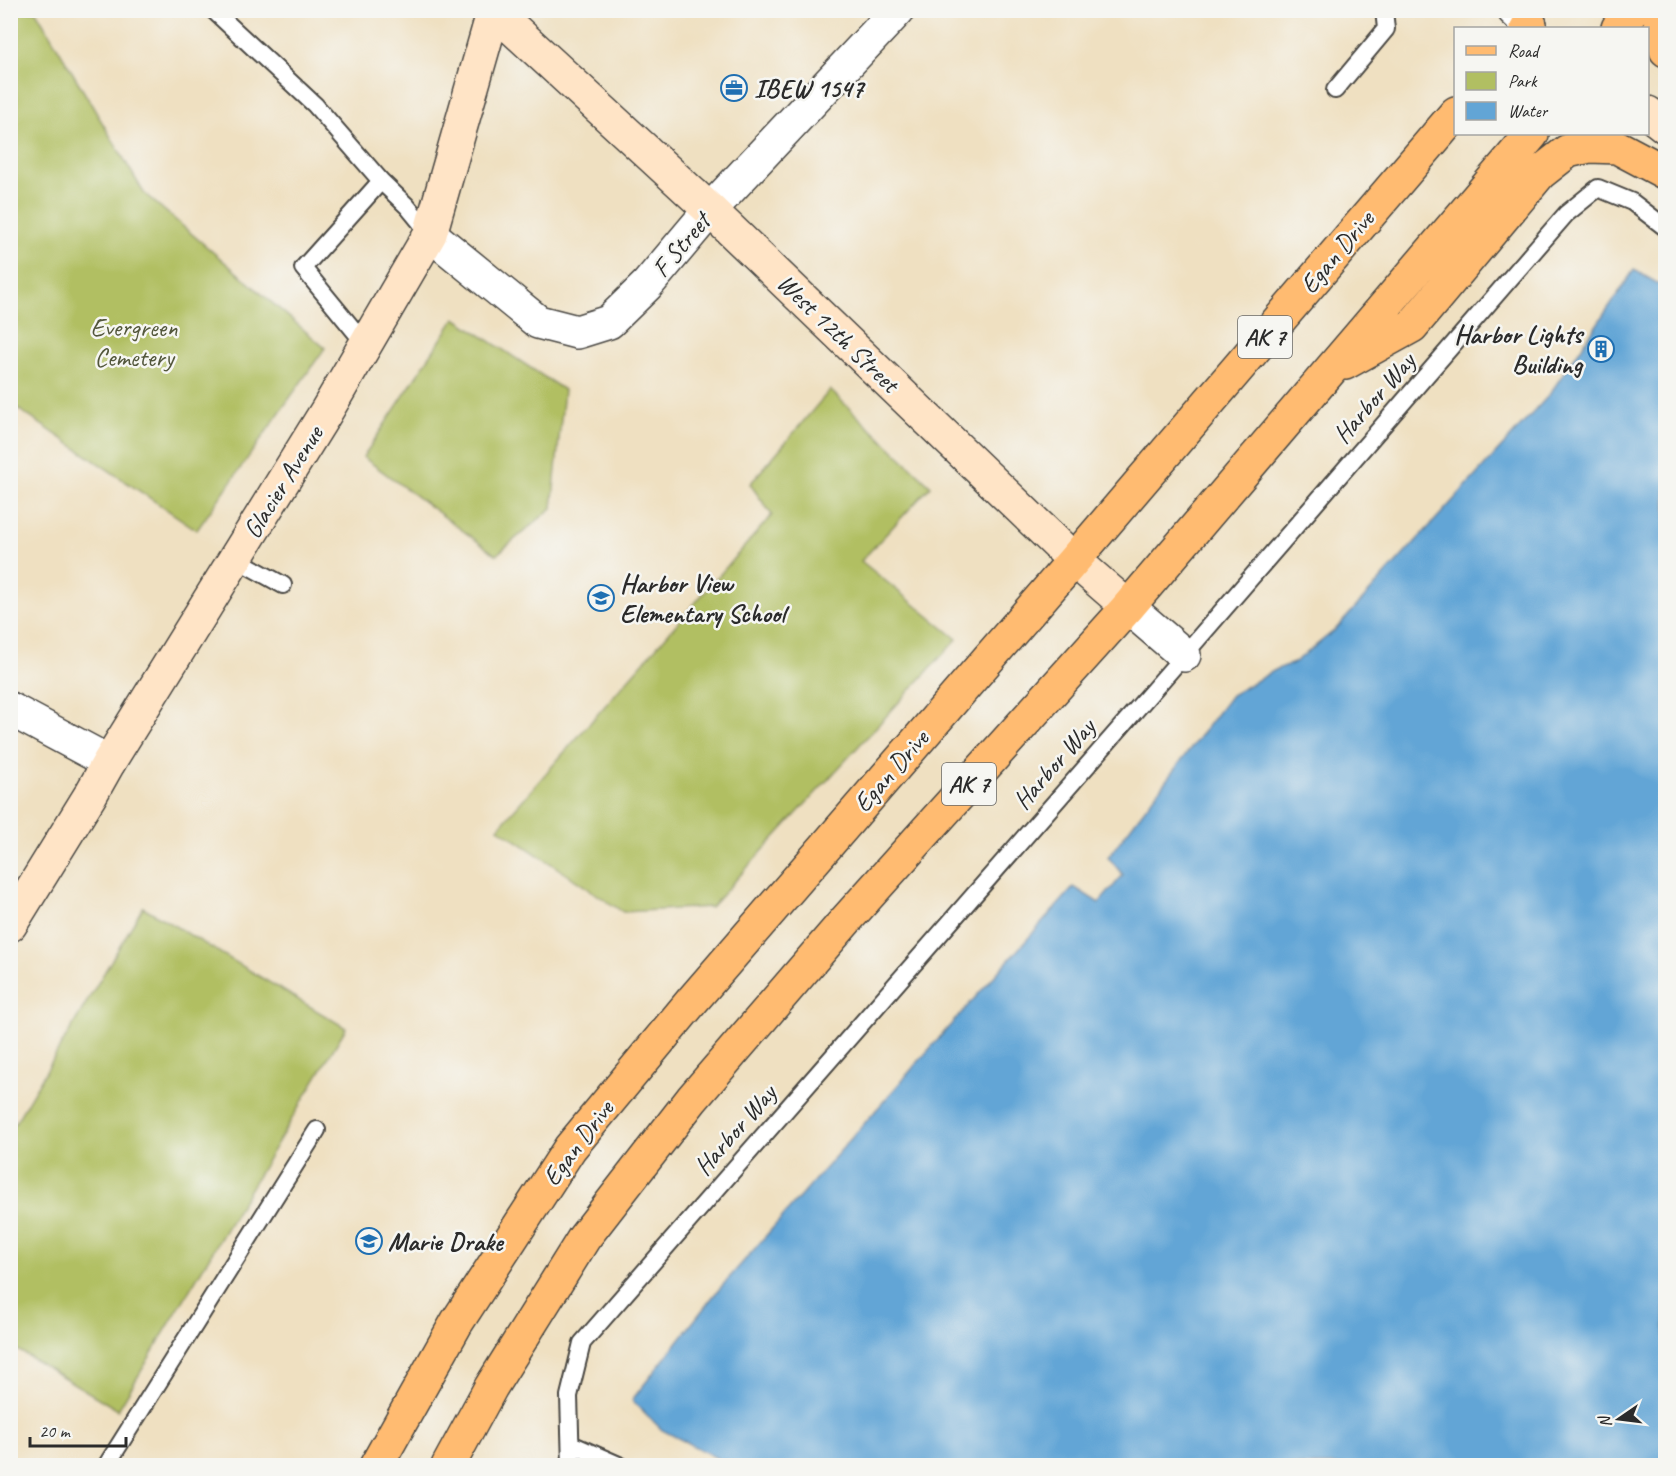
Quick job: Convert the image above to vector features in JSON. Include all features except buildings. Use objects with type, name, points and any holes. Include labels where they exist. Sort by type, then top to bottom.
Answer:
[{"type":"main road","points":[[1619,27],[1632,10]]},
{"type":"main road","points":[[1665,10],[1660,26],[1665,50]]},
{"type":"main road","name":"West 12th Street","points":[[494,11],[710,210],[1074,560],[1128,607]]},
{"type":"main road","name":"Glacier Avenue","points":[[10,925],[236,559],[366,345],[430,234],[494,11]]},
{"type":"main road","name":"Egan Drive","points":[[376,1466],[457,1322],[570,1148],[692,1001],[1074,560],[1454,114]]},
{"type":"main road","points":[[1649,115],[1665,127]]},
{"type":"main road","name":"AK 7","points":[[448,1466],[491,1387],[584,1238],[692,1099],[847,919],[1128,607],[1531,135]]},
{"type":"main road","points":[[1328,373],[1412,326],[1540,173],[1569,151],[1590,146],[1617,147],[1656,166],[1665,173]]},
{"type":"street","name":"F Street","points":[[430,234],[538,322],[577,332],[609,322],[647,285],[710,210],[884,15]]},
{"type":"street","name":"West 12th Street","points":[[1128,607],[1184,655]]},
{"type":"street","points":[[10,709],[109,762]]},
{"type":"lane","points":[[213,10],[315,105],[430,234]]},
{"type":"lane","points":[[1335,90],[1386,29],[1384,10]]},
{"type":"lane","points":[[366,345],[303,268],[381,181]]},
{"type":"lane","name":"Harbor Way","points":[[571,1466],[569,1396],[582,1343],[1566,214],[1598,188],[1632,202],[1665,228]]},
{"type":"lane","points":[[236,559],[283,585]]},
{"type":"lane","points":[[106,1466],[317,1130]]},
{"type":"lane","points":[[571,1444],[621,1466]]},
{"type":"green space","name":"Evergreen Cemetery","points":[[10,11],[36,11],[144,193],[325,348],[197,530],[11,404]]},
{"type":"green space","points":[[455,318],[564,390],[552,508],[496,555],[363,457]]},
{"type":"green space","points":[[830,390],[931,486],[861,561],[957,639],[711,907],[623,912],[498,828],[772,515],[750,484]]},
{"type":"green space","points":[[143,907],[346,1028],[118,1410],[11,1346],[11,1130]]},
{"type":"water","points":[[1634,270],[1666,288],[1665,1465],[726,1466],[717,1458],[662,1430],[632,1400],[715,1294],[1074,887],[1099,903],[1123,875],[1108,857],[1231,695],[1277,669],[1294,663],[1335,630],[1549,395]]},
{"type":"place","name":"IBEW 1547","points":[[734,88]]},
{"type":"place","name":"Harbor Lights Building","points":[[1601,349]]},
{"type":"place","name":"Harbor View Elementary School","points":[[601,598]]},
{"type":"place","name":"Marie Drake","points":[[369,1241]]}]
